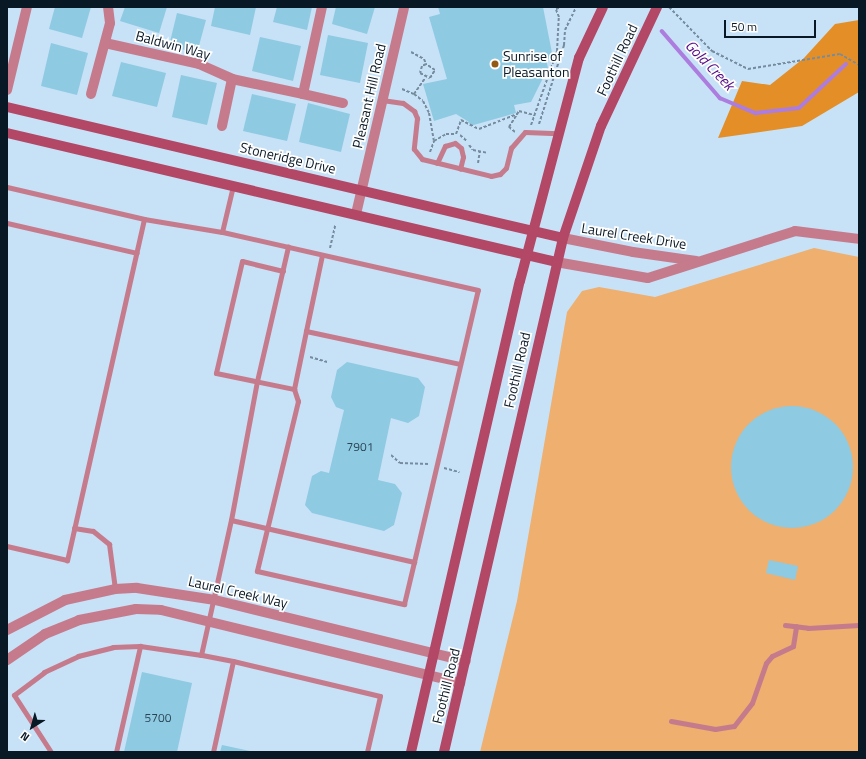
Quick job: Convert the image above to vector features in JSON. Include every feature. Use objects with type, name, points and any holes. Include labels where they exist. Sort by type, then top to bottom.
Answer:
[{"type":"main road","name":"Foothill Road","points":[[411,752],[533,230],[579,58],[603,7]]},
{"type":"main road","name":"Foothill Road","points":[[444,752],[556,262],[601,126],[657,7]]},
{"type":"main road","name":"Stoneridge Drive","points":[[7,107],[563,238]]},
{"type":"main road","points":[[7,133],[556,262]]},
{"type":"street","points":[[7,90],[26,7]]},
{"type":"street","points":[[91,94],[110,24],[108,7]]},
{"type":"street","points":[[303,94],[322,7]]},
{"type":"street","name":"Pleasant Hill Road","points":[[356,214],[404,7]]},
{"type":"street","name":"Baldwin Way","points":[[105,42],[199,64],[232,79],[343,103]]},
{"type":"street","points":[[222,126],[232,79]]},
{"type":"street","name":"Laurel Creek Drive","points":[[556,262],[648,278],[795,231],[859,239]]},
{"type":"street","name":"Laurel Creek Drive","points":[[563,238],[634,252],[700,261]]},
{"type":"street","name":"Laurel Creek Way","points":[[7,630],[65,600],[115,589],[163,590],[215,600],[466,661]]},
{"type":"street","points":[[7,660],[45,634],[79,620],[112,613],[161,610],[460,683]]},
{"type":"lane","points":[[382,100],[403,103],[414,111],[418,118],[416,154],[428,161],[491,176],[500,174],[519,136],[530,130],[558,133]]},
{"type":"lane","points":[[437,163],[445,146],[455,143],[461,148],[463,158],[460,169]]},
{"type":"lane","points":[[222,232],[233,186]]},
{"type":"lane","points":[[7,187],[144,219],[222,232],[478,290],[404,604],[257,571],[298,401],[294,389],[322,255]]},
{"type":"lane","points":[[7,546],[67,560],[144,219]]},
{"type":"lane","points":[[7,223],[137,253]]},
{"type":"lane","points":[[201,655],[215,600],[257,381],[288,247]]},
{"type":"lane","points":[[283,271],[242,261],[216,373],[294,389]]},
{"type":"lane","points":[[306,331],[460,364]]},
{"type":"lane","points":[[231,520],[414,562]]},
{"type":"lane","points":[[74,528],[93,531],[109,544],[115,589]]},
{"type":"lane","points":[[785,625],[859,625]]},
{"type":"lane","points":[[671,721],[715,729],[734,726],[752,703],[766,663],[772,656],[794,646],[796,626]]},
{"type":"lane","points":[[51,752],[14,695],[44,672],[78,656],[113,646],[140,646],[201,655],[233,661],[380,696],[367,752]]},
{"type":"lane","points":[[116,752],[140,646]]},
{"type":"lane","points":[[213,752],[233,661]]},
{"type":"path","points":[[530,130],[557,50],[558,17],[555,8],[561,7]]},
{"type":"path","points":[[538,130],[564,45],[565,30],[575,7]]},
{"type":"path","points":[[669,7],[712,51],[733,64],[748,70],[840,54],[859,65]]},
{"type":"path","points":[[411,52],[424,59],[426,64],[431,65],[435,73],[430,78],[425,78],[414,94]]},
{"type":"path","points":[[425,78],[420,70],[426,64]]},
{"type":"path","points":[[402,89],[414,94],[423,101],[429,113],[434,141],[428,161]]},
{"type":"path","points":[[456,134],[461,120],[479,130],[517,114],[519,111],[535,115]]},
{"type":"path","points":[[517,114],[509,127],[519,136]]},
{"type":"path","points":[[478,163],[480,151]]},
{"type":"path","points":[[391,455],[400,463],[436,466],[459,472]]},
{"type":"shaded area","points":[[859,20],[859,92],[802,126],[718,138],[742,81],[770,85],[804,58],[835,24]]},
{"type":"shaded area","points":[[814,248],[859,257],[859,752],[480,752],[517,601],[567,312],[582,291],[599,287],[655,297]]},
{"type":"building","points":[[55,7],[91,7],[82,38],[49,29]]},
{"type":"building","points":[[125,7],[167,7],[159,33],[120,21]]},
{"type":"building","points":[[215,7],[256,7],[250,35],[211,26]]},
{"type":"building","points":[[277,7],[312,7],[307,30],[273,22]]},
{"type":"building","points":[[336,7],[375,7],[367,34],[332,24]]},
{"type":"building","name":"Sunrise of Pleasanton","points":[[438,7],[543,7],[553,58],[546,59],[548,68],[531,102],[514,105],[516,113],[470,126],[469,122],[456,114],[434,121],[423,84],[447,79],[429,17],[440,14]]},
{"type":"building","points":[[177,13],[206,20],[197,53],[169,46]]},
{"type":"building","points":[[328,35],[368,43],[360,83],[320,75]]},
{"type":"building","points":[[260,37],[301,46],[293,81],[252,71]]},
{"type":"building","points":[[51,43],[88,53],[77,95],[41,86]]},
{"type":"building","points":[[121,62],[166,73],[157,107],[112,96]]},
{"type":"building","points":[[181,75],[217,83],[207,125],[172,117]]},
{"type":"building","points":[[252,94],[296,104],[287,141],[243,131]]},
{"type":"building","points":[[308,103],[350,114],[341,152],[299,142]]},
{"type":"building","points":[[347,362],[418,378],[425,387],[419,416],[408,423],[391,418],[378,480],[395,484],[402,493],[394,525],[384,531],[312,513],[305,505],[312,476],[321,471],[329,473],[344,410],[336,407],[331,397],[337,370]]},
{"type":"building","points":[[792,406],[816,410],[835,424],[849,443],[853,467],[849,491],[835,510],[816,524],[792,528],[768,524],[749,510],[735,491],[731,467],[735,443],[749,424],[768,410]]},
{"type":"building","points":[[769,560],[798,566],[795,580],[766,573]]},
{"type":"building","points":[[142,672],[192,683],[177,752],[124,752]]},
{"type":"building","points":[[222,745],[250,751],[220,752]]},
{"type":"waterway","name":"Gold Creek","points":[[662,31],[720,98],[756,113],[799,108],[846,64]]},
{"type":"place","name":"Sunrise of Pleasanton","points":[[495,64]]}]
